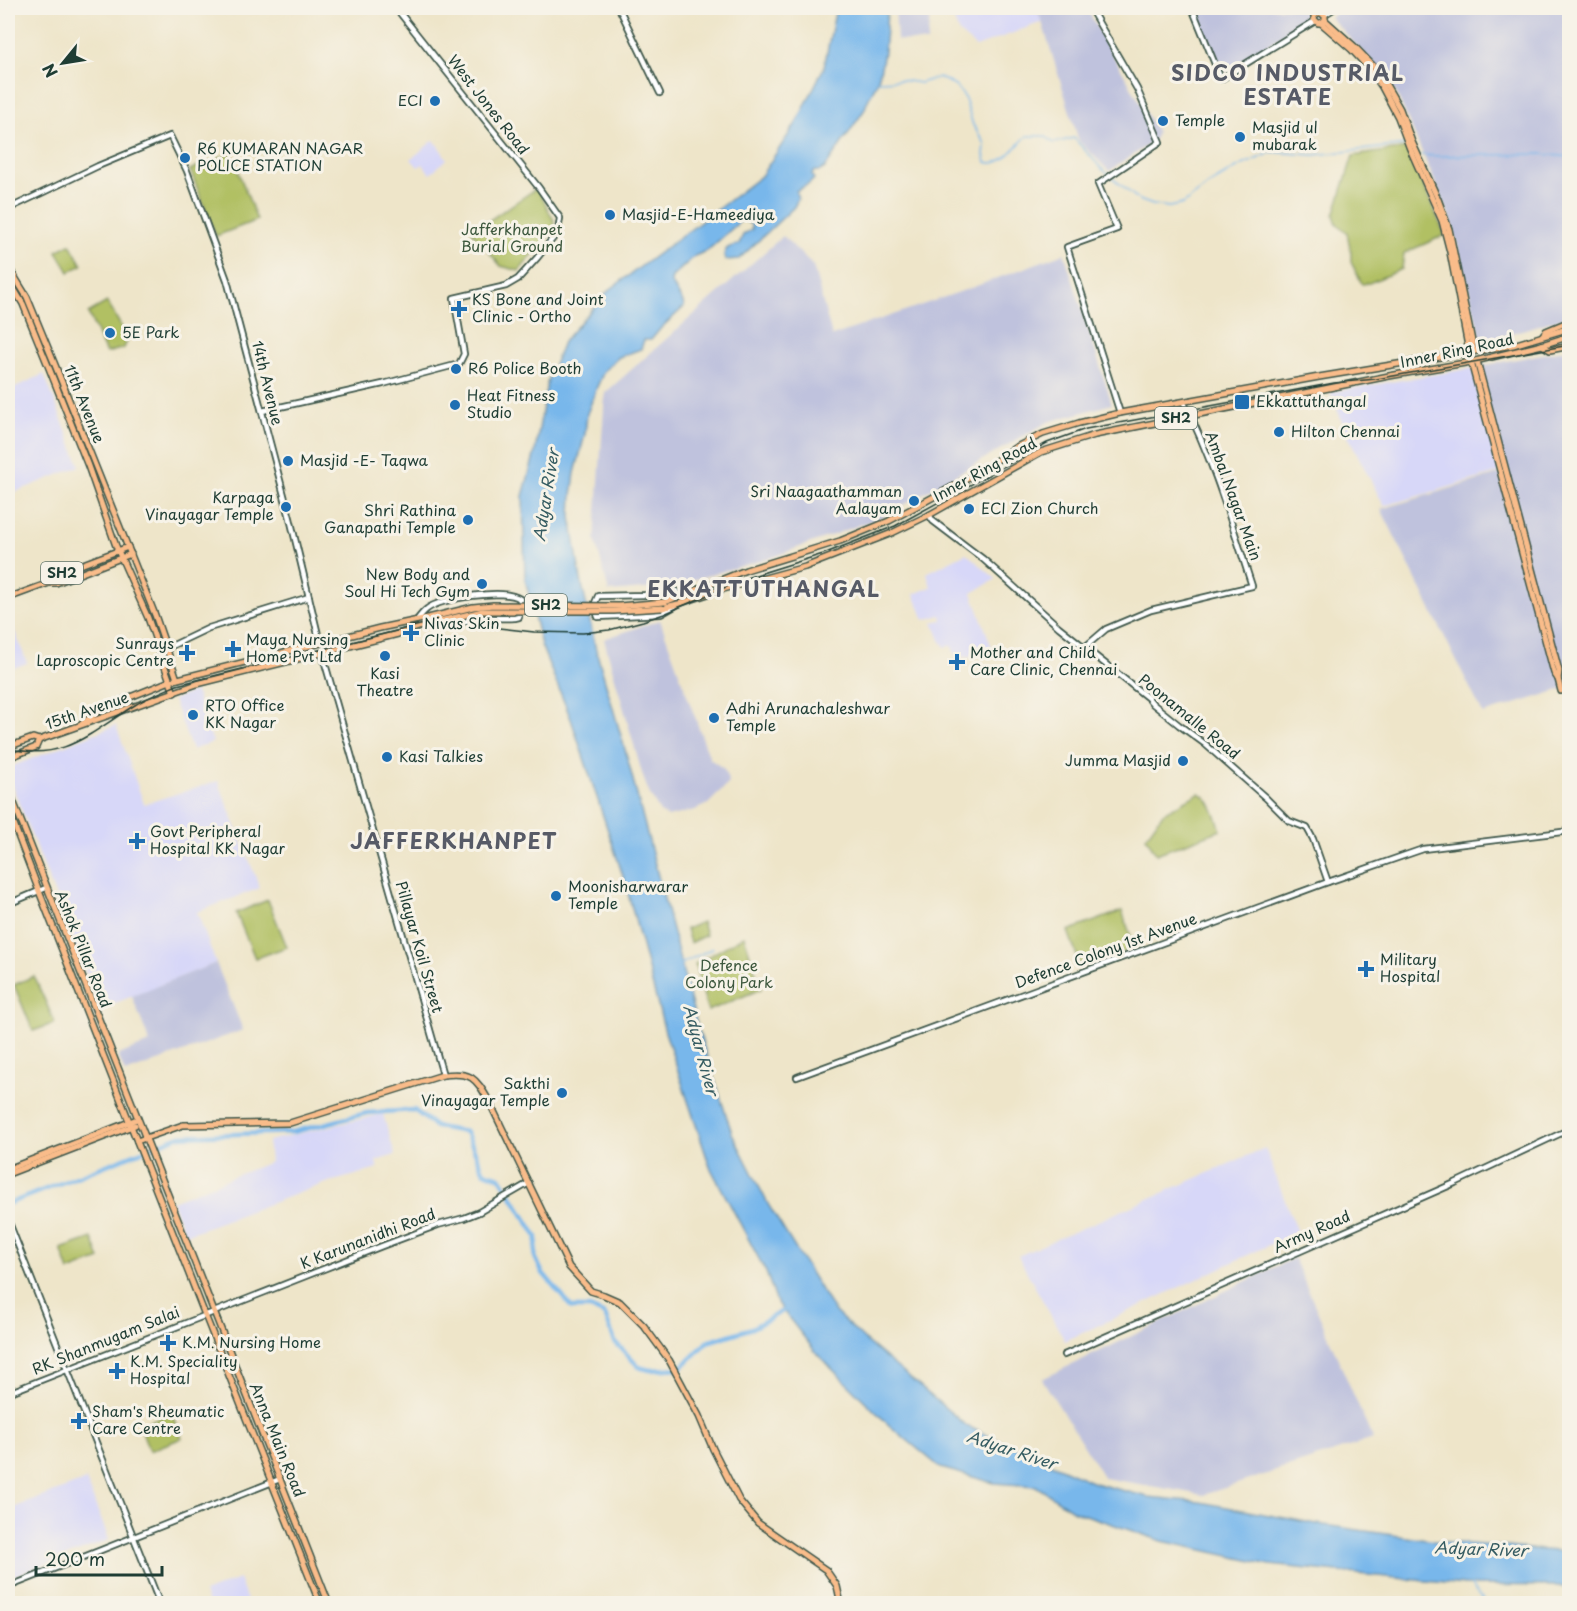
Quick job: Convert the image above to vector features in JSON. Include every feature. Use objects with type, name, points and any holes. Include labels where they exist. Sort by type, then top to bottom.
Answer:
[{"type":"main road","points":[[1319,16],[1369,65],[1386,93],[1438,199],[1449,229],[1474,362],[1554,673],[1558,678],[1561,691],[1569,688]]},
{"type":"main road","points":[[1411,145],[1442,221],[1472,352]]},
{"type":"main road","name":"11th Avenue","points":[[8,266],[27,297],[56,365],[155,615],[177,679]]},
{"type":"main road","name":"11th Avenue","points":[[8,279],[23,304],[88,466],[117,549]]},
{"type":"main road","points":[[8,291],[21,285]]},
{"type":"main road","points":[[1541,337],[1546,331],[1569,321]]},
{"type":"main road","name":"SH2","points":[[1541,337],[1569,328]]},
{"type":"main road","name":"SH2","points":[[1542,345],[1569,336]]},
{"type":"main road","name":"Inner Ring Road","points":[[678,601],[746,570],[840,541],[889,521],[978,473],[1016,447],[1043,434],[1120,413],[1513,345],[1541,337]]},
{"type":"main road","points":[[1542,345],[1550,350],[1569,346]]},
{"type":"main road","name":"Inner Ring Road","points":[[418,623],[483,611],[615,611],[663,605],[805,567],[892,533],[929,515],[1041,452],[1095,435],[1389,376],[1474,362],[1542,345]]},
{"type":"main road","name":"SH2","points":[[8,598],[49,583],[55,576],[117,549],[128,547]]},
{"type":"main road","points":[[117,549],[148,618],[174,693]]},
{"type":"main road","points":[[49,583],[56,583],[131,554]]},
{"type":"main road","points":[[148,618],[155,615]]},
{"type":"main road","name":"SH2","points":[[170,681],[320,643],[418,623]]},
{"type":"main road","name":"SH2","points":[[174,693],[197,684],[398,634],[418,623]]},
{"type":"main road","points":[[76,728],[103,708],[170,681]]},
{"type":"main road","name":"15th Avenue","points":[[8,747],[33,738],[39,740],[76,728],[174,693]]},
{"type":"main road","points":[[8,758],[36,747],[39,740]]},
{"type":"main road","name":"Ashok Pillar Road","points":[[8,789],[138,1121]]},
{"type":"main road","name":"Ashok Pillar Road","points":[[8,809],[131,1124]]},
{"type":"main road","points":[[10,817],[18,814]]},
{"type":"main road","points":[[139,1144],[183,1125],[290,1123],[444,1075],[464,1074],[472,1077],[480,1084],[489,1099],[569,1267],[591,1291],[620,1302],[644,1326],[669,1360],[680,1380],[739,1500],[758,1523],[826,1570],[837,1587],[841,1604]]},
{"type":"main road","points":[[8,1171],[138,1121]]},
{"type":"main road","name":"Anna Main Road","points":[[138,1121],[329,1604]]},
{"type":"main road","name":"Anna Main Road","points":[[131,1124],[320,1604]]},
{"type":"street","name":"West Jones Road","points":[[262,411],[459,364],[464,354],[454,298],[506,286],[518,279],[558,232],[560,218],[539,188],[396,8]]},
{"type":"street","points":[[619,8],[660,93]]},
{"type":"street","points":[[1090,8],[1137,89],[1160,142],[1098,184],[1117,229],[1067,247],[1120,413]]},
{"type":"street","points":[[1192,8],[1221,79],[1335,8]]},
{"type":"street","name":"14th Avenue","points":[[8,209],[98,166],[170,136],[187,171],[227,280],[320,643]]},
{"type":"street","name":"Ambal Nagar Main","points":[[1084,647],[1106,629],[1151,610],[1252,586],[1220,491],[1184,402]]},
{"type":"street","name":"Poonamalle Road","points":[[929,515],[933,521],[983,559],[1179,726],[1205,744],[1289,821],[1307,828],[1328,882]]},
{"type":"street","points":[[676,591],[678,601],[661,614],[612,617],[598,617],[594,605],[598,596],[645,595],[676,591]]},
{"type":"street","points":[[505,594],[520,598],[519,617],[515,618],[478,618],[428,628],[418,623],[428,608],[454,599],[505,594]]},
{"type":"street","points":[[167,648],[209,628],[309,597]]},
{"type":"street","name":"Pillayar Koil Street","points":[[322,653],[444,1075]]},
{"type":"street","name":"Defence Colony 1st Avenue","points":[[797,1077],[1423,849],[1569,831]]},
{"type":"street","points":[[8,904],[46,888]]},
{"type":"street","name":"Army Road","points":[[1064,1355],[1455,1183],[1569,1129]]},
{"type":"street","name":"K Karunanidhi Road","points":[[213,1312],[429,1228],[464,1218],[485,1209],[528,1180]]},
{"type":"street","points":[[8,1220],[160,1604]]},
{"type":"street","name":"RK Shanmugam Salai","points":[[8,1394],[213,1312]]},
{"type":"street","points":[[8,1587],[280,1479]]},
{"type":"shaded area","points":[[895,8],[931,8],[927,42],[897,40]]},
{"type":"shaded area","points":[[949,8],[1036,8],[1042,22],[976,47],[959,33]]},
{"type":"shaded area","points":[[1036,8],[1086,8],[1157,132],[1154,141],[1109,171],[1079,141]]},
{"type":"shaded area","points":[[1194,8],[1323,8],[1227,72],[1218,67]]},
{"type":"shaded area","points":[[1343,8],[1569,8],[1569,316],[1482,342],[1450,217],[1397,94],[1382,73],[1330,17]]},
{"type":"shaded area","points":[[434,140],[447,159],[430,174],[423,164],[418,167],[411,159]]},
{"type":"shaded area","points":[[783,236],[813,266],[832,336],[1064,253],[1112,404],[1048,422],[884,516],[770,558],[667,587],[609,592],[595,539],[605,393]]},
{"type":"shaded area","points":[[1569,349],[1569,687],[1483,714],[1381,509],[1503,473],[1476,367]]},
{"type":"shaded area","points":[[1474,368],[1501,472],[1384,506],[1348,436],[1330,392]]},
{"type":"shaded area","points":[[44,374],[80,466],[8,495],[8,391]]},
{"type":"shaded area","points":[[966,553],[996,579],[972,593],[992,648],[967,657],[956,656],[951,645],[945,647],[933,622],[942,620],[941,615],[924,620],[914,594],[931,587],[927,573]]},
{"type":"shaded area","points":[[8,614],[27,663],[8,670]]},
{"type":"shaded area","points":[[660,620],[710,759],[724,769],[729,783],[708,804],[668,817],[660,812],[643,777],[604,639]]},
{"type":"shaded area","points":[[195,691],[213,742],[192,750],[173,700]]},
{"type":"shaded area","name":"Govt Peripheral Hospital KK Nagar","points":[[116,725],[144,804],[218,781],[260,888],[197,912],[216,963],[100,1009],[8,775],[8,768]]},
{"type":"shaded area","points":[[216,963],[243,1030],[125,1073],[118,1055],[150,1043],[132,996]]},
{"type":"shaded area","points":[[383,1114],[395,1155],[376,1161],[378,1169],[326,1183],[185,1235],[172,1201],[270,1162],[268,1141]]},
{"type":"shaded area","points":[[1265,1148],[1297,1232],[1065,1341],[1018,1256]]},
{"type":"shaded area","points":[[1294,1258],[1373,1439],[1203,1495],[1104,1478],[1042,1379]]},
{"type":"shaded area","points":[[86,1480],[109,1540],[8,1578],[8,1510]]},
{"type":"shaded area","points":[[239,1579],[247,1600],[237,1603],[208,1603],[204,1593]]},
{"type":"green space","points":[[1407,148],[1445,235],[1404,253],[1402,269],[1362,284],[1351,262],[1347,233],[1337,224],[1334,215],[1353,156]]},
{"type":"green space","points":[[231,153],[257,220],[216,236],[190,170]]},
{"type":"green space","name":"Jafferkhanpet Burial Ground","points":[[537,188],[554,221],[554,229],[519,271],[501,266],[472,232]]},
{"type":"green space","points":[[70,244],[82,265],[69,272],[57,251]]},
{"type":"green space","name":"5E Park","points":[[107,302],[127,341],[124,348],[106,353],[88,313]]},
{"type":"green space","points":[[1199,793],[1210,804],[1221,830],[1156,854],[1146,837],[1163,813]]},
{"type":"green space","points":[[268,900],[287,947],[255,958],[236,913]]},
{"type":"green space","points":[[1122,911],[1135,948],[1081,967],[1068,931]]},
{"type":"green space","points":[[702,922],[706,935],[690,943],[686,929]]},
{"type":"green space","name":"Defence Colony Park","points":[[744,936],[761,989],[708,1011],[695,964]]},
{"type":"green space","points":[[34,976],[55,1023],[33,1031],[14,985]]},
{"type":"green space","points":[[92,1238],[100,1259],[69,1271],[61,1249]]},
{"type":"green space","points":[[172,1413],[182,1438],[149,1451],[140,1425]]},
{"type":"water","name":"Adyar River","points":[[836,8],[887,8],[885,44],[880,71],[865,109],[825,168],[814,171],[812,175],[814,179],[796,191],[798,199],[794,207],[739,259],[726,260],[724,256],[729,247],[739,244],[743,235],[752,229],[751,224],[747,222],[748,217],[745,217],[708,250],[695,256],[672,277],[671,282],[684,307],[651,340],[644,340],[641,349],[619,357],[604,371],[587,414],[572,495],[571,517],[580,575],[596,650],[626,753],[698,1029],[732,1133],[769,1206],[834,1311],[868,1343],[967,1426],[1094,1483],[1148,1497],[1200,1502],[1317,1524],[1434,1541],[1569,1552],[1569,1586],[1465,1585],[1270,1565],[1162,1541],[1074,1511],[1036,1486],[994,1483],[941,1468],[890,1426],[818,1355],[777,1303],[766,1272],[710,1167],[665,1032],[625,882],[571,719],[541,645],[525,579],[523,496],[535,452],[547,383],[563,342],[608,291],[761,176],[797,122],[824,67]]},
{"type":"waterway","points":[[878,81],[901,80],[920,83],[939,77],[955,86],[964,96],[973,125],[985,144],[986,162],[998,162],[1003,159],[1027,136],[1045,136],[1054,143],[1074,138],[1102,169],[1139,200],[1169,207],[1183,204],[1208,185],[1240,166],[1273,152],[1314,155],[1408,145]]},
{"type":"waterway","points":[[1421,155],[1541,154],[1570,157]]},
{"type":"waterway","points":[[681,964],[713,948]]},
{"type":"waterway","points":[[8,1204],[180,1136],[293,1132],[367,1113],[414,1110],[436,1127],[466,1132],[484,1172],[500,1177],[537,1237],[535,1257],[542,1272],[572,1308],[590,1308],[605,1315],[615,1342],[639,1367],[650,1370],[681,1368],[707,1342],[752,1328],[788,1308]]},
{"type":"waterway","points":[[1471,1584],[1474,1591],[1488,1604]]},
{"type":"railway","points":[[8,748],[27,752],[61,748],[90,734],[140,702],[177,685],[420,625],[453,623],[534,632],[583,633],[609,630],[643,621],[749,577],[823,554],[895,526],[1047,443],[1086,429],[1334,383],[1376,379],[1570,345]]},
{"type":"place","name":"ECI","points":[[435,101]]},
{"type":"place","name":"Temple","points":[[1163,121]]},
{"type":"place","name":"Masjid ul mubarak","points":[[1240,137]]},
{"type":"place","name":"R6 KUMARAN NAGAR POLICE STATION","points":[[185,158]]},
{"type":"place","name":"Masjid-E-Hameediya","points":[[610,215]]},
{"type":"place","name":"KS Bone and Joint Clinic - Ortho","points":[[459,309]]},
{"type":"place","name":"5E Park","points":[[110,333]]},
{"type":"place","name":"R6 Police Booth","points":[[456,369]]},
{"type":"place","name":"Ekkattuthangal","points":[[1242,402]]},
{"type":"place","name":"Heat Fitness Studio","points":[[455,405]]},
{"type":"place","name":"Hilton Chennai","points":[[1279,432]]},
{"type":"place","name":"Masjid -E- Taqwa","points":[[288,461]]},
{"type":"place","name":"Sri Naagaathamman Aalayam","points":[[914,501]]},
{"type":"place","name":"Karpaga Vinayagar Temple","points":[[286,507]]},
{"type":"place","name":"ECI Zion Church","points":[[969,509]]},
{"type":"place","name":"Shri Rathina Ganapathi Temple","points":[[468,520]]},
{"type":"place","name":"New Body and Soul Hi Tech Gym","points":[[482,584]]},
{"type":"place","name":"Nivas Skin Clinic","points":[[411,633]]},
{"type":"place","name":"Maya Nursing Home Pvt Ltd","points":[[233,649]]},
{"type":"place","name":"Sunrays Laproscopic Centre","points":[[187,653]]},
{"type":"place","name":"Kasi Theatre","points":[[385,656]]},
{"type":"place","name":"Mother and Child Care Clinic, Chennai","points":[[957,662]]},
{"type":"place","name":"RTO Office KK Nagar","points":[[193,715]]},
{"type":"place","name":"Adhi Arunachaleshwar Temple","points":[[714,718]]},
{"type":"place","name":"Kasi Talkies","points":[[387,757]]},
{"type":"place","name":"Jumma Masjid","points":[[1183,761]]},
{"type":"place","name":"Govt Peripheral Hospital KK Nagar","points":[[137,841]]},
{"type":"place","name":"Moonisharwarar Temple","points":[[556,896]]},
{"type":"place","name":"Military Hospital","points":[[1366,969]]},
{"type":"place","name":"Sakthi Vinayagar Temple","points":[[562,1093]]},
{"type":"place","name":"K.M. Nursing Home","points":[[168,1343]]},
{"type":"place","name":"K.M. Speciality Hospital","points":[[117,1371]]},
{"type":"place","name":"Sham's Rheumatic Care Centre","points":[[79,1421]]},
{"type":"district","name":"SIDCO INDUSTRIAL ESTATE","points":[[1288,86]]},
{"type":"district","name":"EKKATTUTHANGAL","points":[[764,590]]},
{"type":"district","name":"JAFFERKHANPET","points":[[454,842]]}]
